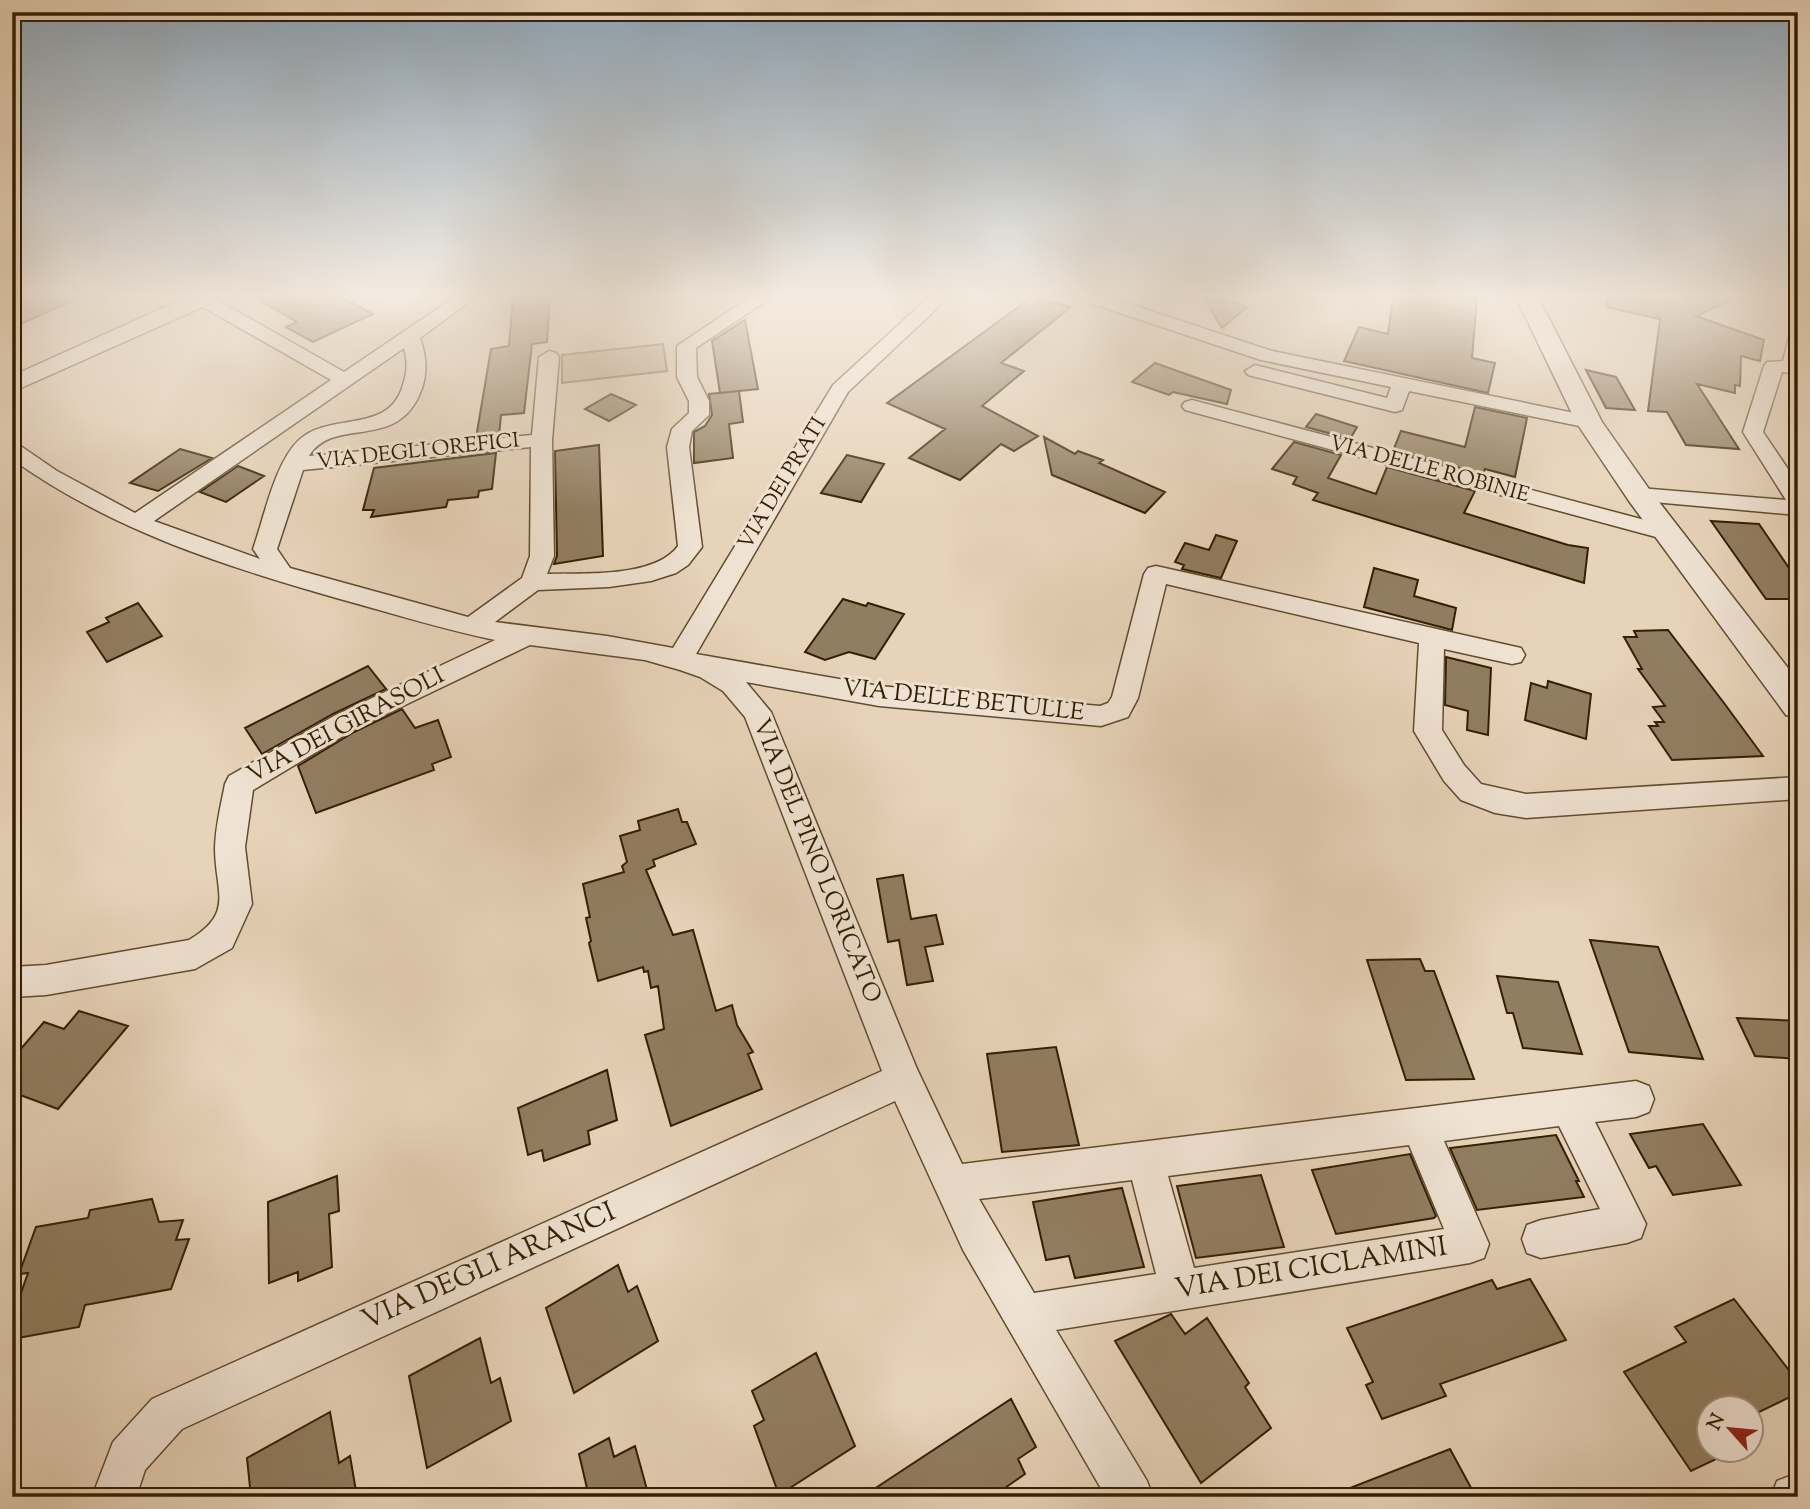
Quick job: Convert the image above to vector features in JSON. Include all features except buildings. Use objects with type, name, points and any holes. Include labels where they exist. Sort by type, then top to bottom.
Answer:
[{"type":"street","points":[[12,385],[51,367]]},
{"type":"street","points":[[323,367],[345,380]]},
{"type":"street","points":[[138,521],[364,367]]},
{"type":"street","points":[[282,575],[265,549],[295,464],[305,445],[324,433],[379,425],[396,416],[408,402],[418,367]]},
{"type":"street","points":[[472,627],[532,582],[541,556],[542,440],[548,367]]},
{"type":"street","points":[[532,582],[600,580],[655,572],[679,561],[690,547],[678,447],[682,429],[699,415],[699,401],[687,377],[687,367]]},
{"type":"street","name":"VIA DEI PRATI","points":[[679,660],[840,389],[861,367]]},
{"type":"street","points":[[1252,367],[1255,372],[1395,406],[1402,383],[1589,422]]},
{"type":"street","points":[[1562,367],[1589,422],[1639,495],[1786,678],[1798,706]]},
{"type":"street","points":[[1774,367],[1753,432],[1798,502]]},
{"type":"street","name":"VIA DELLE ROBINIE","points":[[1192,406],[1667,533]]},
{"type":"street","name":"VIA DEGLI OREFICI","points":[[295,464],[542,440]]},
{"type":"street","name":"VIA DEL PINO LORICATO","points":[[12,449],[45,475],[199,549],[282,575],[472,627],[666,655],[703,668],[732,683],[757,712],[903,1079],[977,1236],[1131,1497]]},
{"type":"street","points":[[1639,495],[1798,508]]},
{"type":"street","name":"VIA DELLE BETULLE","points":[[679,660],[879,696],[1101,716],[1118,710],[1125,698],[1156,574],[1512,655]]},
{"type":"street","name":"VIA DEI GIRASOLI","points":[[12,982],[46,980],[195,954],[221,938],[236,904],[230,847],[239,784],[266,766],[428,680],[526,636]]},
{"type":"street","points":[[1432,637],[1428,731],[1454,773],[1471,792],[1495,802],[1526,806],[1798,788]]},
{"type":"street","name":"VIA DEGLI ARANCI","points":[[114,1497],[128,1457],[167,1414],[903,1079]]},
{"type":"street","points":[[952,1184],[1636,1099]]},
{"type":"street","points":[[1541,1239],[1627,1224],[1569,1108]]},
{"type":"street","name":"VIA DEI CICLAMINI","points":[[1025,1315],[1470,1244],[1419,1126]]},
{"type":"street","points":[[1145,1158],[1180,1290]]},
{"type":"shaded area","points":[[562,367],[666,367],[667,371],[562,383]]}]
